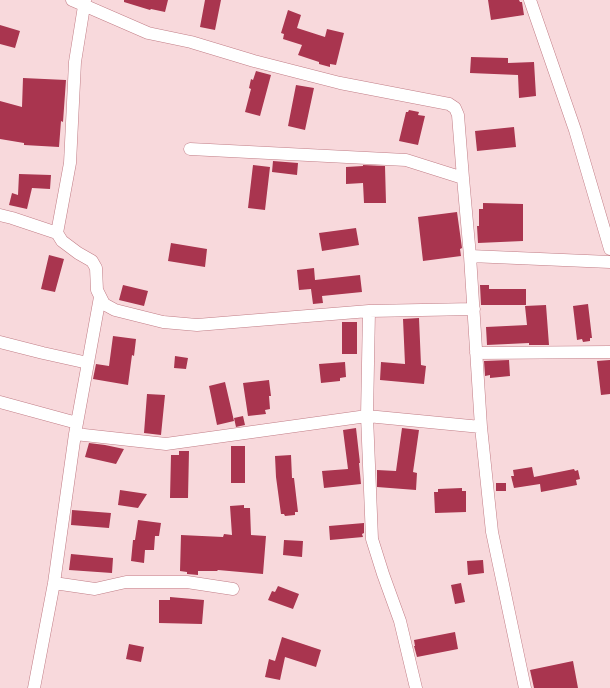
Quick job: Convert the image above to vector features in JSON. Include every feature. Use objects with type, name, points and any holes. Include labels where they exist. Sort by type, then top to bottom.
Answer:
[{"type":"street","points":[[72,0],[85,2],[148,33],[191,42],[254,61],[340,83],[448,104],[455,108],[458,115],[474,309],[481,427],[492,532],[525,688]]},
{"type":"street","points":[[530,0],[575,130],[610,249]]},
{"type":"street","points":[[57,233],[70,163],[75,62],[85,2]]},
{"type":"street","points":[[190,149],[406,160],[463,178]]},
{"type":"street","points":[[0,215],[57,233],[62,241],[92,261],[96,268],[98,290],[104,304],[127,314],[163,322],[197,325],[368,311],[474,309]]},
{"type":"street","points":[[470,256],[610,262]]},
{"type":"street","points":[[34,688],[54,583],[76,429],[100,297]]},
{"type":"street","points":[[368,311],[367,416],[372,539],[400,621],[416,688]]},
{"type":"street","points":[[0,342],[88,364]]},
{"type":"street","points":[[476,353],[610,352]]},
{"type":"street","points":[[0,402],[76,429],[166,444],[367,416],[481,427]]},
{"type":"street","points":[[54,583],[95,589],[126,582],[187,582],[233,589]]},
{"type":"building","points":[[124,0],[168,0],[165,12],[150,10],[124,2]]},
{"type":"building","points":[[205,0],[221,0],[215,30],[200,27]]},
{"type":"building","points":[[488,0],[519,0],[522,2],[524,15],[491,20]]},
{"type":"building","points":[[288,10],[301,15],[297,28],[325,37],[327,29],[344,33],[336,65],[330,64],[330,67],[298,55],[302,45],[283,39],[284,34],[281,33]]},
{"type":"building","points":[[0,25],[20,31],[15,48],[0,44]]},
{"type":"building","points":[[471,57],[508,58],[508,63],[534,62],[536,96],[519,98],[518,75],[470,73]]},
{"type":"building","points":[[256,71],[271,75],[260,116],[245,112],[251,89],[249,88],[251,79],[253,80]]},
{"type":"building","points":[[23,78],[66,80],[63,122],[61,121],[59,147],[24,145],[24,143],[0,139],[0,101],[22,107]]},
{"type":"building","points":[[296,85],[314,88],[305,130],[288,126]]},
{"type":"building","points":[[409,110],[419,112],[418,115],[425,116],[418,145],[399,141],[406,112]]},
{"type":"building","points":[[514,127],[516,147],[477,151],[475,131]]},
{"type":"building","points":[[273,161],[298,163],[297,175],[272,172]]},
{"type":"building","points":[[253,165],[270,167],[265,210],[248,208]]},
{"type":"building","points":[[363,165],[385,166],[386,203],[364,203],[363,183],[346,184],[346,167]]},
{"type":"building","points":[[19,174],[51,175],[50,189],[32,188],[27,209],[9,205],[12,193],[18,195]]},
{"type":"building","points":[[483,203],[523,204],[523,241],[478,243],[477,226],[479,226],[479,209],[483,209]]},
{"type":"building","points":[[457,212],[462,248],[460,249],[461,256],[423,261],[418,217]]},
{"type":"building","points":[[356,228],[359,245],[322,251],[319,233]]},
{"type":"building","points":[[171,243],[207,249],[205,267],[168,261]]},
{"type":"building","points":[[49,255],[64,259],[55,292],[41,289]]},
{"type":"building","points":[[314,268],[315,280],[360,275],[362,292],[322,296],[323,303],[313,304],[311,289],[299,290],[297,270]]},
{"type":"building","points":[[123,285],[148,291],[144,306],[119,300]]},
{"type":"building","points":[[480,285],[489,285],[489,289],[526,289],[526,305],[481,305]]},
{"type":"building","points":[[588,304],[592,338],[590,338],[590,341],[583,342],[582,339],[577,340],[573,306]]},
{"type":"building","points":[[546,305],[549,345],[529,345],[529,343],[487,345],[486,327],[527,325],[525,306]]},
{"type":"building","points":[[419,318],[421,365],[426,366],[424,384],[380,380],[381,362],[405,364],[403,319]]},
{"type":"building","points":[[342,322],[357,322],[357,354],[342,354]]},
{"type":"building","points":[[113,336],[136,339],[128,385],[93,379],[96,364],[109,366]]},
{"type":"building","points":[[175,356],[188,358],[186,369],[174,368]]},
{"type":"building","points":[[509,360],[510,376],[490,378],[490,375],[485,376],[484,361]]},
{"type":"building","points":[[610,360],[610,394],[601,395],[597,361]]},
{"type":"building","points":[[345,362],[346,377],[340,378],[340,381],[321,383],[319,364]]},
{"type":"building","points":[[269,380],[271,396],[269,396],[270,409],[265,410],[266,414],[248,416],[243,383]]},
{"type":"building","points":[[225,382],[234,421],[217,425],[209,386]]},
{"type":"building","points":[[147,394],[165,395],[161,435],[144,433]]},
{"type":"building","points":[[243,416],[245,425],[236,427],[234,418]]},
{"type":"building","points":[[356,428],[361,484],[324,488],[322,471],[348,469],[343,430]]},
{"type":"building","points":[[402,428],[419,430],[413,472],[417,473],[416,490],[377,487],[377,470],[396,471]]},
{"type":"building","points":[[89,443],[124,449],[116,464],[85,457]]},
{"type":"building","points":[[231,446],[245,446],[245,483],[231,483]]},
{"type":"building","points":[[179,451],[189,451],[188,498],[170,498],[171,455],[179,455]]},
{"type":"building","points":[[291,455],[292,478],[294,478],[298,512],[295,512],[295,515],[285,516],[284,514],[281,514],[275,456]]},
{"type":"building","points":[[532,467],[534,477],[574,469],[575,471],[578,470],[580,479],[576,480],[577,485],[541,492],[540,484],[514,488],[511,476],[514,476],[513,470]]},
{"type":"building","points":[[496,483],[506,483],[506,491],[496,491]]},
{"type":"building","points":[[462,488],[462,491],[466,491],[466,512],[435,513],[434,492],[438,492],[438,489]]},
{"type":"building","points":[[120,490],[147,494],[138,508],[118,505]]},
{"type":"building","points":[[244,505],[244,508],[250,508],[251,535],[266,536],[263,574],[218,570],[198,571],[198,575],[187,574],[187,572],[180,571],[181,535],[223,537],[224,534],[232,535],[230,506]]},
{"type":"building","points":[[72,510],[111,513],[109,528],[71,525]]},
{"type":"building","points":[[138,520],[161,523],[159,536],[155,536],[154,550],[145,550],[144,563],[131,561],[133,540],[135,540]]},
{"type":"building","points":[[364,523],[364,533],[362,534],[363,537],[330,540],[329,526]]},
{"type":"building","points":[[284,540],[303,541],[302,557],[283,555]]},
{"type":"building","points":[[71,554],[113,558],[112,573],[69,570]]},
{"type":"building","points":[[483,560],[484,573],[468,575],[467,561]]},
{"type":"building","points":[[461,583],[465,602],[455,604],[451,585]]},
{"type":"building","points":[[278,586],[299,594],[293,609],[268,600],[272,591],[275,592]]},
{"type":"building","points":[[170,597],[204,600],[202,624],[159,623],[159,600],[170,600]]},
{"type":"building","points":[[455,632],[458,649],[417,657],[414,640]]},
{"type":"building","points":[[282,637],[321,650],[316,667],[285,657],[280,680],[265,677],[269,659],[275,661]]},
{"type":"building","points":[[129,644],[144,647],[141,662],[126,659]]},
{"type":"building","points":[[573,661],[578,688],[534,688],[530,670]]}]
